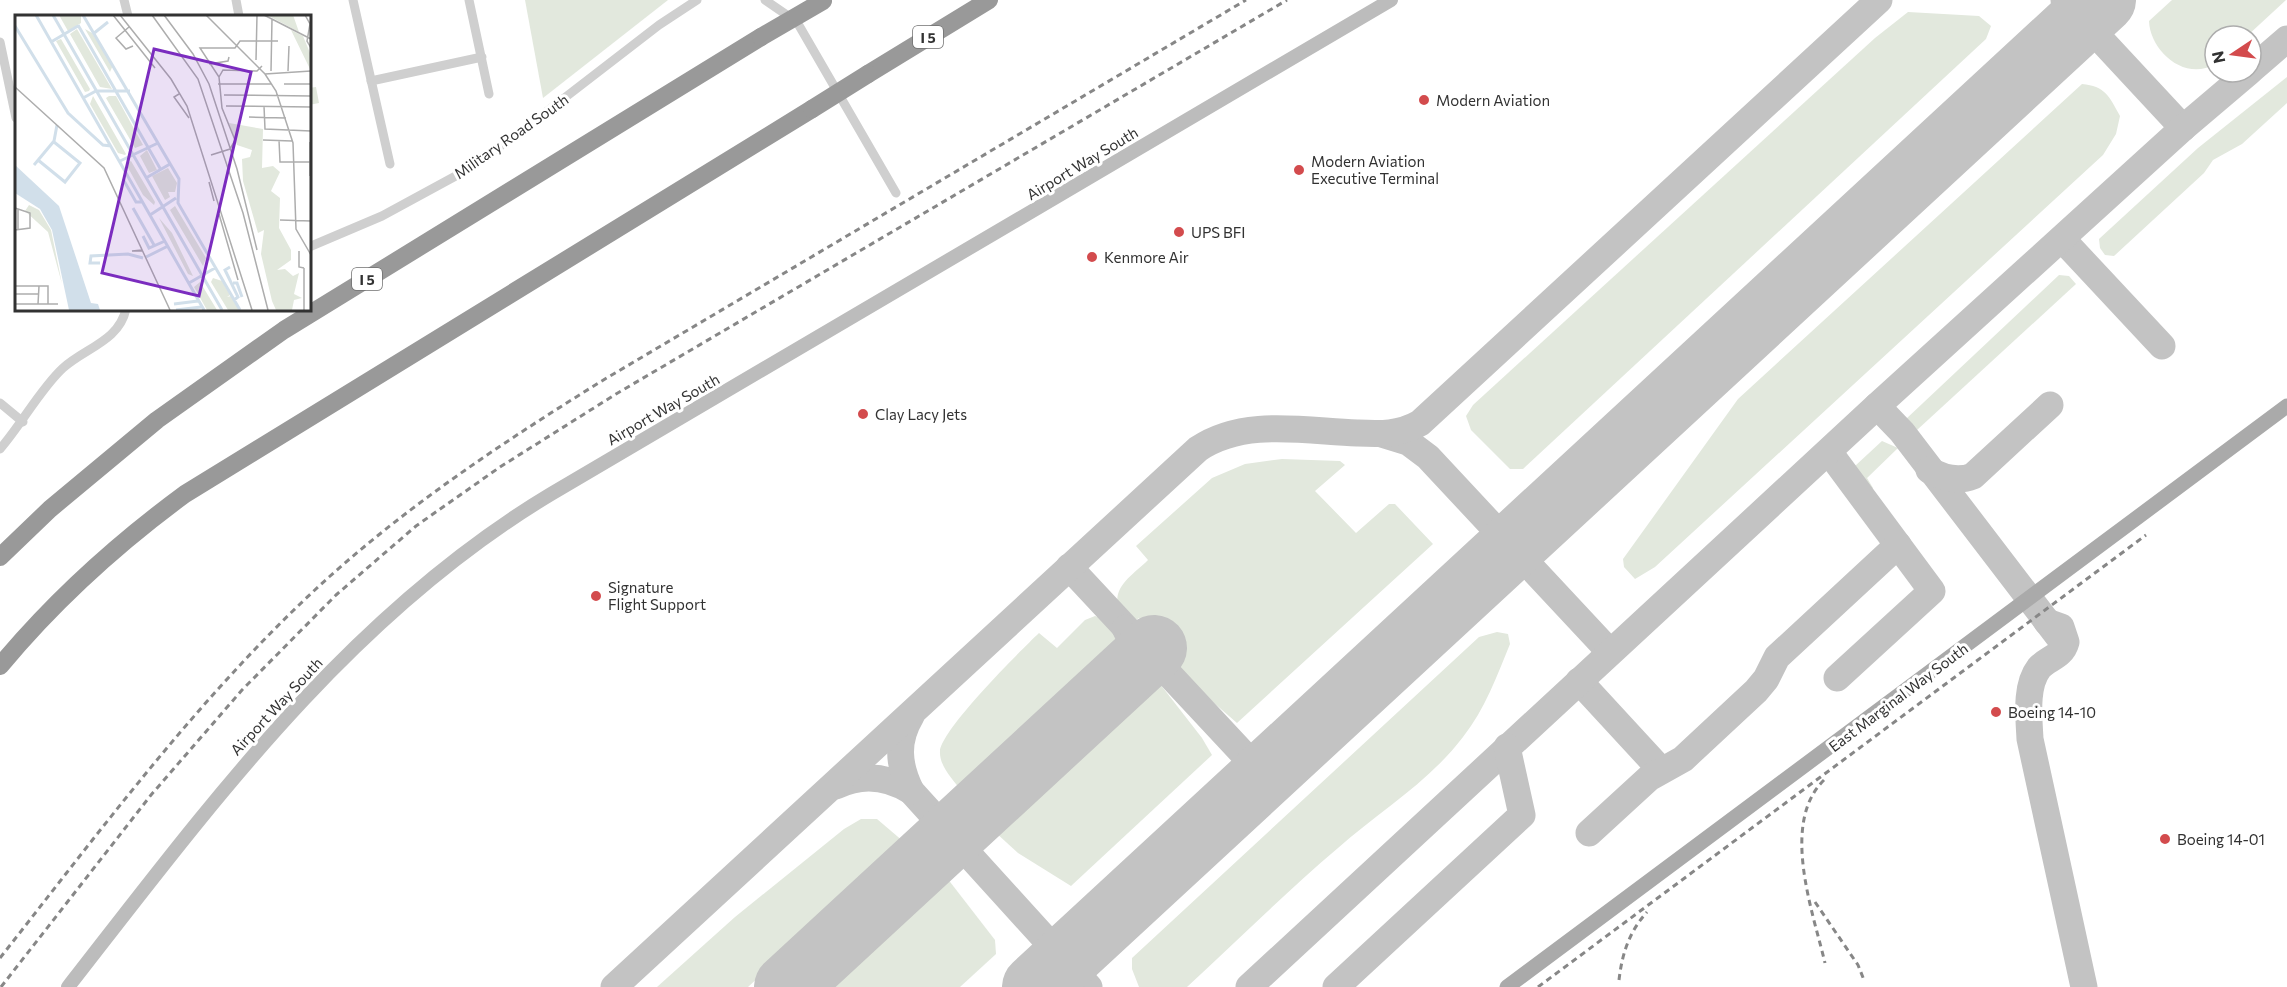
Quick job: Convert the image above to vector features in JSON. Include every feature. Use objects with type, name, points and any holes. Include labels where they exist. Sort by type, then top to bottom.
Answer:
[{"type":"highway","name":"I 5","points":[[0,666],[55,605],[94,568],[150,520],[225,469],[989,0]]},
{"type":"highway","name":"I 5","points":[[0,557],[50,509],[157,420],[275,337],[761,37],[824,1]]},
{"type":"main road","name":"Airport Way South","points":[[68,987],[209,807],[277,726],[367,635],[478,540],[551,494],[1391,0]]},
{"type":"main road","name":"East Marginal Way South","points":[[1507,987],[2287,406]]},
{"type":"street","points":[[124,0],[128,15]]},
{"type":"street","points":[[236,0],[239,15]]},
{"type":"street","points":[[353,0],[390,164]]},
{"type":"street","points":[[469,0],[489,94]]},
{"type":"street","name":"Military Road South","points":[[310,247],[382,216],[463,172],[529,126],[659,25],[697,0]]},
{"type":"street","points":[[765,0],[797,22],[896,193]]},
{"type":"street","points":[[0,42],[15,113]]},
{"type":"street","points":[[371,81],[482,57]]},
{"type":"street","points":[[0,449],[23,422],[61,369],[118,328],[126,310]]},
{"type":"street","points":[[0,402],[23,422]]},
{"type":"shaded area","points":[[525,0],[668,0],[543,98]]},
{"type":"shaded area","points":[[2172,0],[2286,0],[2260,24],[2203,24],[2203,69],[2181,66],[2162,53],[2151,32],[2149,21]]},
{"type":"shaded area","points":[[1908,12],[1979,16],[1991,26],[1986,39],[1523,469],[1510,469],[1471,430],[1466,416],[1473,405],[1875,38]]},
{"type":"shaded area","points":[[2287,77],[2287,103],[2242,144],[2213,160],[2204,173],[2114,256],[2105,255],[2100,248],[2099,239],[2198,148]]},
{"type":"shaded area","points":[[2082,84],[2096,87],[2106,93],[2120,116],[2116,134],[2103,155],[1655,567],[1635,579],[1624,567],[1623,559],[1738,399]]},
{"type":"shaded area","points":[[316,87],[319,103],[310,105],[310,88]]},
{"type":"shaded area","points":[[2059,275],[2069,276],[2076,284],[1917,430],[1906,419]]},
{"type":"shaded area","points":[[1882,441],[1898,448],[1867,478],[1873,488],[1869,491],[1856,474],[1855,466]]},
{"type":"shaded area","points":[[1282,459],[1340,461],[1345,465],[1315,491],[1356,533],[1389,504],[1395,504],[1433,544],[1237,723],[1175,669],[1180,663],[1139,618],[1136,620],[1123,606],[1119,609],[1118,594],[1125,582],[1148,560],[1136,546],[1212,478],[1245,464]]},
{"type":"shaded area","points":[[1095,616],[1103,619],[1121,641],[1115,652],[962,792],[944,768],[940,757],[944,740],[954,726],[983,691],[1039,633],[1057,648],[1085,620]]},
{"type":"shaded area","points":[[1497,632],[1508,634],[1510,644],[1490,692],[1471,726],[1435,768],[1404,796],[1354,834],[1187,987],[1139,987],[1132,969],[1132,958],[1479,637]]},
{"type":"shaded area","points":[[1160,684],[1202,738],[1212,755],[1071,886],[1018,853],[995,832],[1148,691]]},
{"type":"shaded area","points":[[861,819],[877,819],[904,842],[748,987],[657,987],[735,917],[844,829]]},
{"type":"shaded area","points":[[947,878],[995,940],[996,954],[960,987],[829,987]]},
{"type":"taxiway","points":[[614,987],[1198,449],[1216,439],[1255,430],[1296,429],[1382,433],[1405,430],[1420,423],[1879,0]]},
{"type":"taxiway","points":[[2064,0],[2183,128]]},
{"type":"taxiway","points":[[2263,60],[2287,39]]},
{"type":"taxiway","points":[[1249,987],[1877,406],[2183,128],[2235,84]]},
{"type":"taxiway","points":[[2062,239],[2162,346]]},
{"type":"taxiway","points":[[1929,470],[1951,478],[1962,479],[1973,476],[2050,405]]},
{"type":"taxiway","points":[[1877,406],[1902,432],[2058,636]]},
{"type":"taxiway","points":[[1382,434],[1408,442],[1428,457],[1610,652]]},
{"type":"taxiway","points":[[1829,452],[1932,591],[1837,678]]},
{"type":"taxiway","points":[[1589,833],[1649,778],[1683,759],[1756,691],[1766,679],[1777,657],[1898,545]]},
{"type":"taxiway","points":[[1069,567],[1264,776]]},
{"type":"taxiway","points":[[2047,622],[2061,627],[2066,642],[2061,651],[2039,668],[2035,675],[2029,702],[2030,739],[2084,987]]},
{"type":"taxiway","points":[[1121,678],[1132,654],[1131,642],[1125,628]]},
{"type":"taxiway","points":[[1579,681],[1661,770]]},
{"type":"taxiway","points":[[911,716],[903,735],[900,753],[903,772],[911,791]]},
{"type":"taxiway","points":[[1336,987],[1522,815],[1507,747]]},
{"type":"taxiway","points":[[836,786],[855,779],[874,778],[893,782],[911,791],[1089,987]]},
{"type":"runway","points":[[1035,987],[2103,0]]},
{"type":"runway","points":[[787,987],[1154,648]]},
{"type":"railway","points":[[0,958],[117,809],[197,712],[283,620],[394,522],[497,448],[605,379],[1246,0]]},
{"type":"railway","points":[[1,987],[151,795],[242,690],[336,595],[416,526],[500,467],[616,394],[1287,0]]},
{"type":"railway","points":[[1538,987],[2146,535]]},
{"type":"railway","points":[[1824,780],[1811,798],[1804,820],[1802,843],[1808,894],[1825,963]]},
{"type":"railway","points":[[1815,902],[1858,965],[1864,980]]},
{"type":"railway","points":[[1619,980],[1627,944],[1635,927],[1647,912]]},
{"type":"place","name":"Modern Aviation","points":[[1424,100]]},
{"type":"place","name":"Modern Aviation Executive Terminal","points":[[1299,170]]},
{"type":"place","name":"UPS BFI","points":[[1179,232]]},
{"type":"place","name":"Kenmore Air","points":[[1092,257]]},
{"type":"place","name":"Clay Lacy Jets","points":[[863,414]]},
{"type":"place","name":"Signature Flight Support","points":[[596,596]]},
{"type":"place","name":"Boeing 14-10","points":[[1996,712]]},
{"type":"place","name":"Boeing 14-01","points":[[2165,839]]}]
